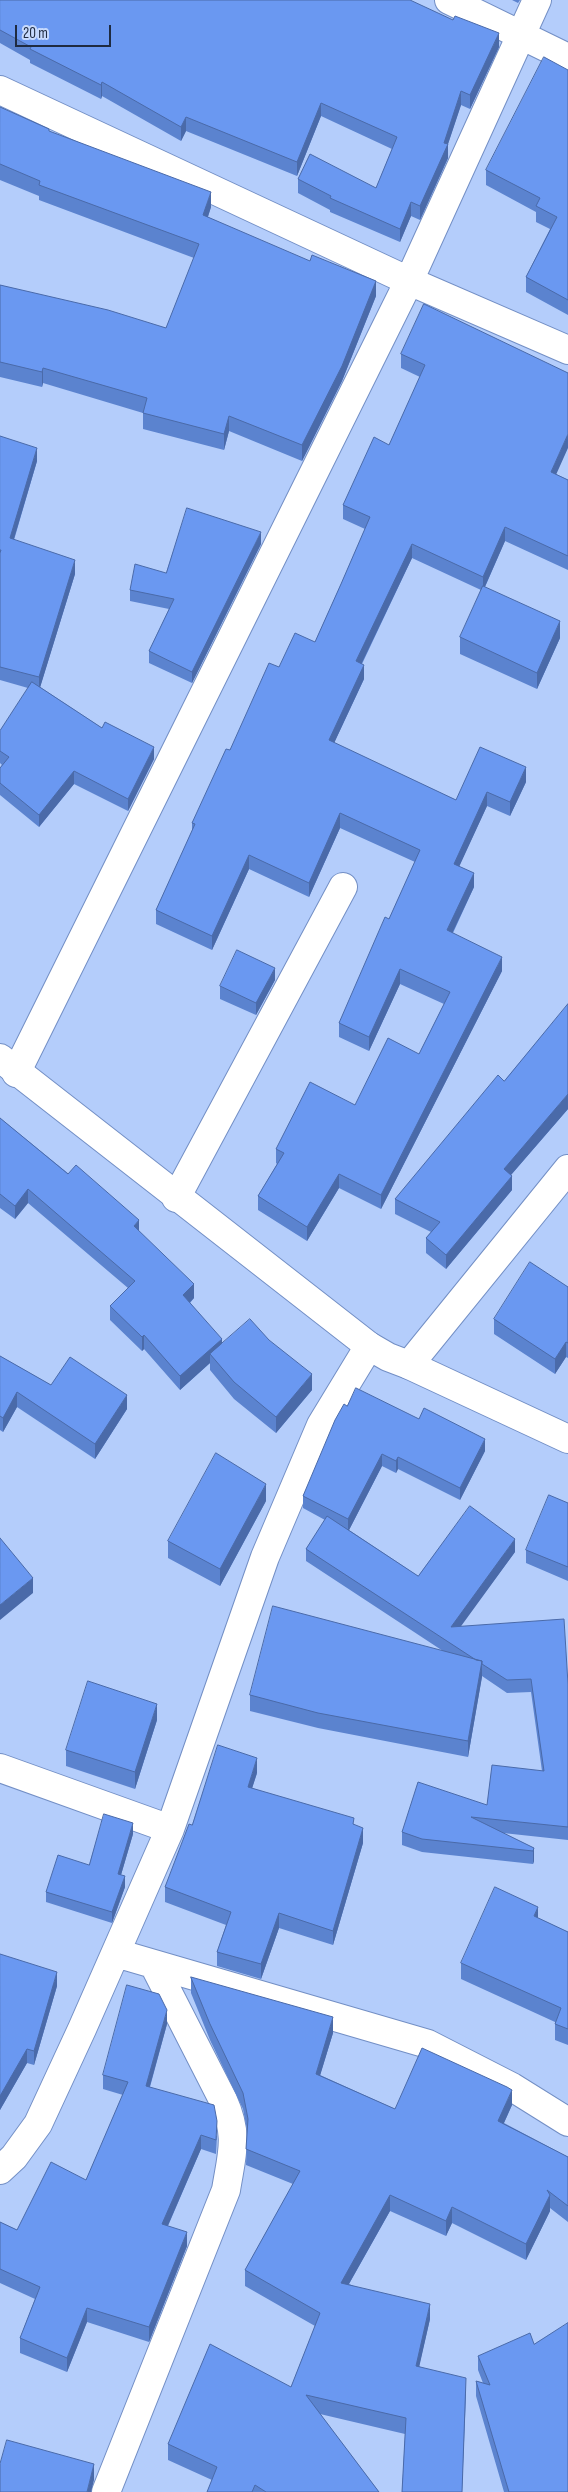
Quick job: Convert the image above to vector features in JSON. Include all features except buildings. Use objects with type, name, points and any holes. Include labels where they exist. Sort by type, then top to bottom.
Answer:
[{"type":"street","points":[[449,0],[568,58]]},
{"type":"street","points":[[537,0],[409,281],[8,1066],[369,1346],[388,1357],[568,1439]]},
{"type":"street","points":[[0,90],[409,281],[568,350]]},
{"type":"street","points":[[176,1198],[343,887]]},
{"type":"street","points":[[409,1365],[568,1169]]},
{"type":"street","points":[[0,2170],[14,2157],[38,2124],[116,1953],[170,1829],[265,1557],[321,1425],[369,1346]]},
{"type":"street","points":[[0,1768],[170,1829]]},
{"type":"street","points":[[116,1953],[428,2044],[512,2086],[568,2122]]},
{"type":"street","points":[[106,2492],[226,2190],[235,2138],[232,2119],[154,1965]]}]
